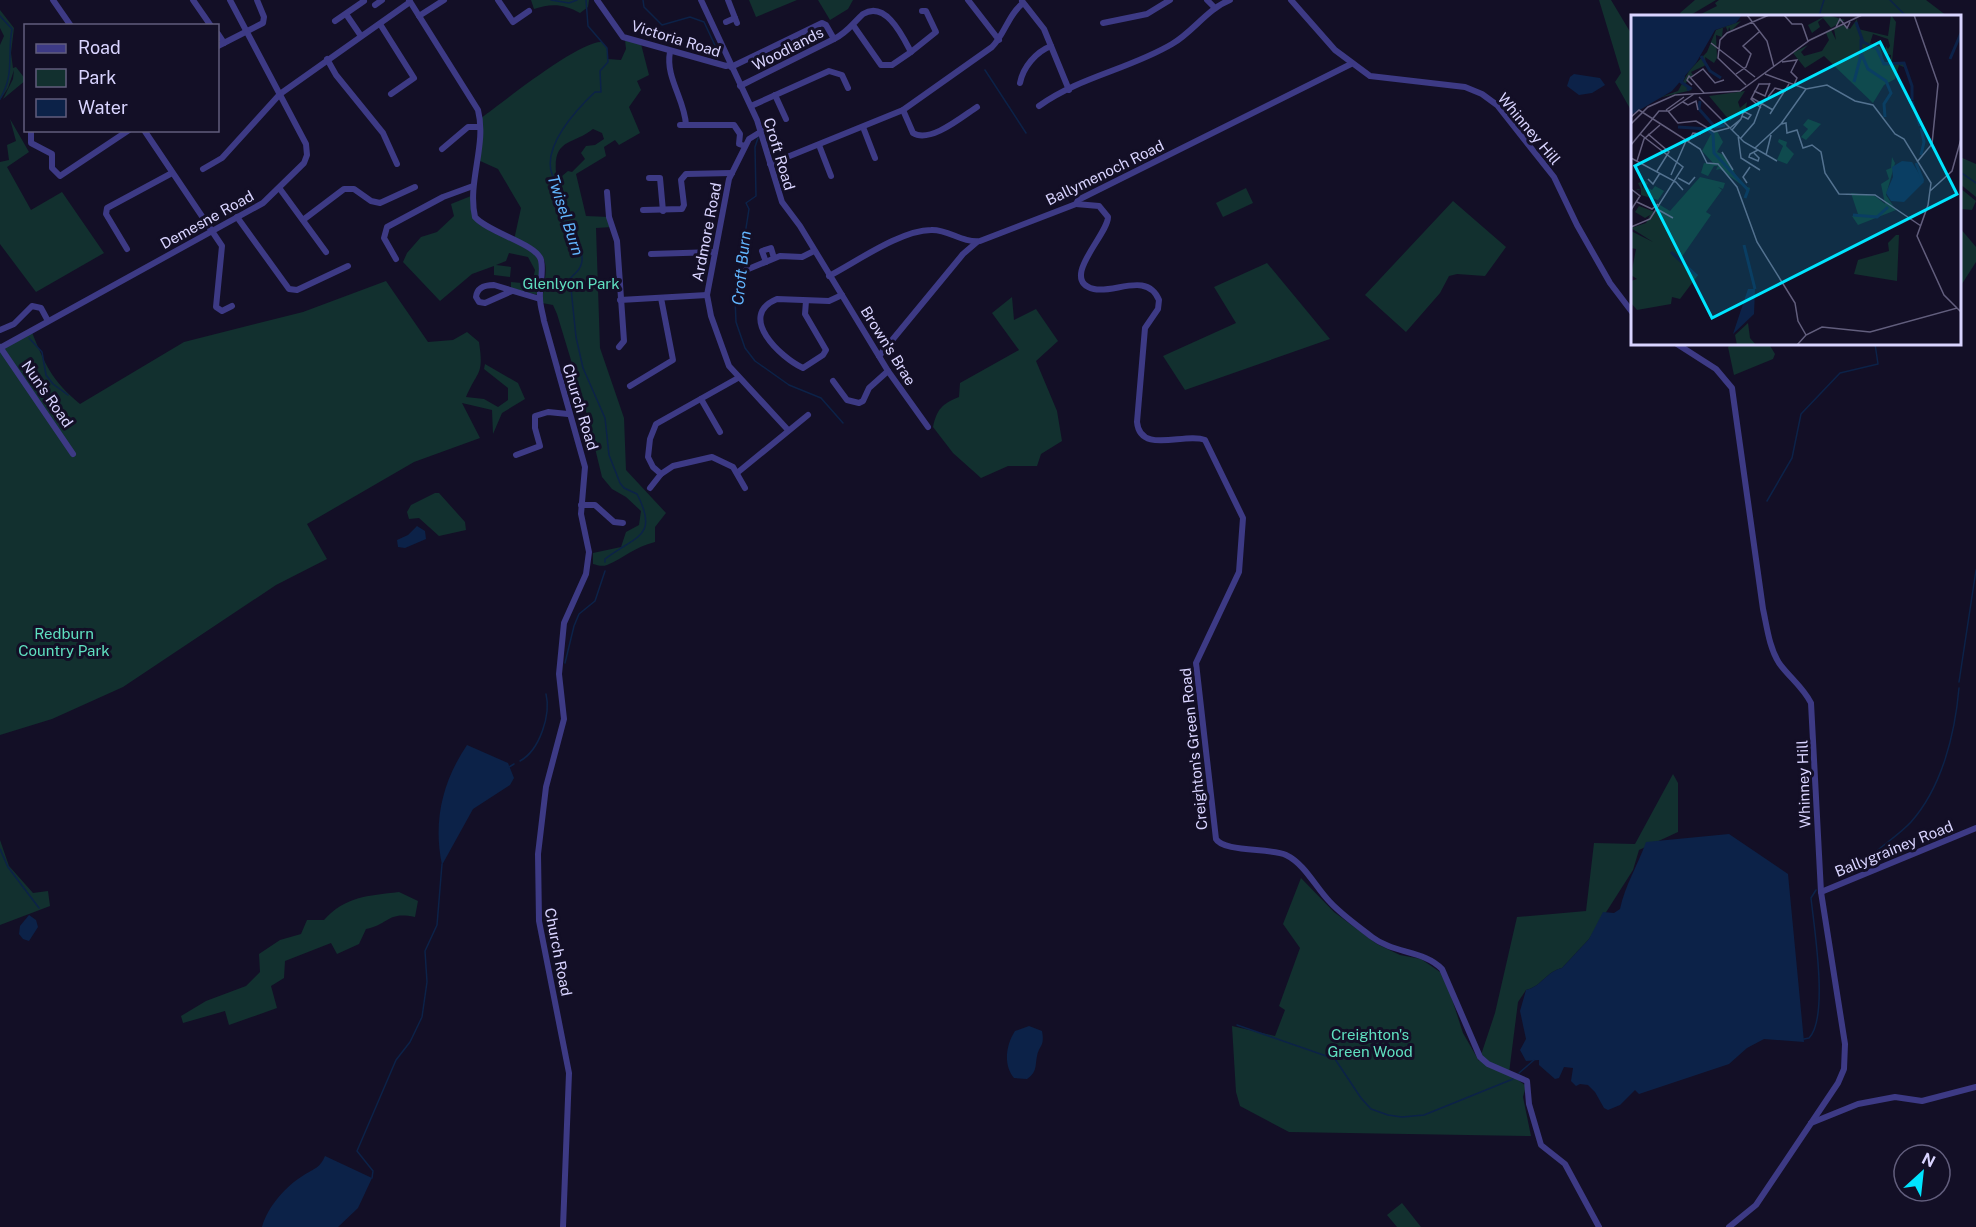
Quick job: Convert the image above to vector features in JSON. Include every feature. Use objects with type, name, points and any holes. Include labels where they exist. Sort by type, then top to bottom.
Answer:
[{"type":"street","points":[[53,0],[69,24]]},
{"type":"street","points":[[193,0],[210,24]]},
{"type":"street","points":[[231,0],[280,94]]},
{"type":"street","points":[[220,44],[247,32],[264,21],[257,0]]},
{"type":"street","points":[[375,5],[382,0]]},
{"type":"street","points":[[419,16],[444,0]]},
{"type":"street","points":[[498,0],[513,22],[530,11]]},
{"type":"street","name":"Victoria Road","points":[[597,0],[623,37],[670,52],[731,66]]},
{"type":"street","name":"Croft Road","points":[[701,0],[762,131],[782,202],[830,276]]},
{"type":"street","points":[[726,22],[736,20],[728,0]]},
{"type":"street","points":[[968,0],[999,40]]},
{"type":"street","points":[[1103,23],[1147,14],[1170,0]]},
{"type":"street","points":[[1207,0],[1215,8]]},
{"type":"street","points":[[1039,106],[1069,90],[1173,44],[1215,8],[1230,0]]},
{"type":"street","name":"Whinney Hill","points":[[1291,0],[1323,39],[1351,64],[1370,76],[1465,87],[1492,101],[1554,177],[1576,225],[1610,283],[1631,311]]},
{"type":"street","points":[[335,21],[364,1]]},
{"type":"street","points":[[203,169],[222,159],[280,94],[410,1]]},
{"type":"street","name":"Church Road","points":[[410,1],[474,102],[479,115],[472,204],[479,222],[538,252],[542,271],[540,299],[568,414],[585,467],[581,505],[589,561],[586,574],[564,622],[559,669],[564,718],[542,806],[537,900],[569,1073],[563,1227]]},
{"type":"street","points":[[771,164],[903,110],[999,40],[1014,11],[1022,1],[1044,29],[1069,90]]},
{"type":"street","points":[[853,25],[875,60],[881,65],[892,66],[936,32],[926,11],[922,10]]},
{"type":"street","points":[[834,39],[868,11],[883,11],[894,20],[911,52]]},
{"type":"street","points":[[346,14],[362,36]]},
{"type":"street","name":"Woodlands","points":[[731,66],[823,23],[834,39],[740,86]]},
{"type":"street","points":[[380,24],[414,78],[391,94]]},
{"type":"street","points":[[1020,83],[1022,74],[1037,53],[1051,46]]},
{"type":"street","points":[[670,52],[669,70],[684,109],[683,125],[734,125],[740,134],[739,144],[745,146]]},
{"type":"street","points":[[327,60],[336,75],[382,133],[396,162],[402,156]]},
{"type":"street","name":"Ballymenoch Road","points":[[977,242],[1076,204],[1078,200],[1351,64]]},
{"type":"street","points":[[751,106],[831,70],[842,75],[848,88]]},
{"type":"street","name":"Demesne Road","points":[[0,348],[263,203],[280,189],[302,166],[308,153],[306,144],[280,94]]},
{"type":"street","points":[[775,95],[786,119]]},
{"type":"street","points":[[903,110],[914,133],[921,136],[944,129],[977,107]]},
{"type":"street","points":[[442,149],[468,127],[479,127]]},
{"type":"street","points":[[863,127],[875,158]]},
{"type":"street","name":"Ardmore Road","points":[[762,131],[752,135],[732,173],[707,295],[724,356],[738,378],[788,430]]},
{"type":"street","points":[[31,132],[31,143],[52,154],[52,168],[60,176],[126,132]]},
{"type":"street","points":[[145,132],[222,246],[216,307],[222,311],[232,306]]},
{"type":"street","points":[[819,145],[831,176]]},
{"type":"street","points":[[127,249],[106,214],[107,208],[172,173]]},
{"type":"street","points":[[644,210],[679,211],[684,207],[681,180],[685,175],[732,173]]},
{"type":"street","points":[[649,178],[660,178],[663,211]]},
{"type":"street","points":[[396,259],[384,238],[387,227],[443,197],[473,186]]},
{"type":"street","points":[[303,220],[346,189],[354,189],[371,201],[380,203],[415,188]]},
{"type":"street","points":[[280,189],[326,252]]},
{"type":"street","points":[[607,192],[609,217],[618,258],[624,341],[619,347]]},
{"type":"street","name":"Creighton's Green Road","points":[[1076,204],[1099,206],[1108,217],[1105,230],[1081,267],[1081,276],[1086,284],[1097,289],[1123,285],[1138,286],[1151,290],[1159,300],[1158,309],[1146,328],[1137,422],[1139,431],[1144,438],[1153,441],[1205,440],[1242,513],[1239,572],[1196,663],[1216,839],[1223,846],[1276,852],[1289,857],[1337,910],[1376,940],[1396,951],[1434,960],[1442,969],[1480,1058],[1488,1064],[1527,1081],[1529,1104],[1541,1145],[1565,1164],[1599,1227]]},
{"type":"street","points":[[237,217],[291,290],[297,290],[348,266]]},
{"type":"street","points":[[830,276],[892,243],[924,230],[938,230],[977,242],[958,260],[879,356]]},
{"type":"street","points":[[766,262],[762,251],[771,248],[774,258]]},
{"type":"street","points":[[746,270],[780,256],[802,257],[814,251]]},
{"type":"street","points":[[651,254],[715,252]]},
{"type":"street","name":"Brown's Brae","points":[[830,276],[888,371],[928,427]]},
{"type":"street","points":[[512,291],[485,303],[479,302],[476,297],[478,290],[486,285],[512,291],[540,299]]},
{"type":"street","points":[[620,300],[707,295]]},
{"type":"street","points":[[806,301],[805,314],[826,350],[823,355],[803,368],[764,334],[760,321],[765,307],[774,300],[784,298],[829,301],[842,295]]},
{"type":"street","points":[[630,386],[673,360],[661,298]]},
{"type":"street","points":[[0,330],[14,324],[32,306],[42,310],[48,321]]},
{"type":"street","name":"Whinney Hill","points":[[1678,345],[1722,374],[1730,383],[1734,396],[1761,600],[1770,642],[1780,663],[1807,694],[1813,714],[1821,892],[1843,1020],[1845,1050],[1844,1069],[1838,1083],[1756,1205],[1730,1227]]},
{"type":"street","name":"Nun's Road","points":[[0,348],[73,454]]},
{"type":"street","points":[[833,381],[846,400],[861,403],[869,388],[888,371]]},
{"type":"street","points":[[661,474],[653,467],[648,457],[655,427],[662,419],[738,378]]},
{"type":"street","points":[[701,399],[720,432]]},
{"type":"street","points":[[516,454],[540,446],[535,428],[535,416],[548,412],[559,415],[568,414]]},
{"type":"street","points":[[737,472],[808,415]]},
{"type":"street","points":[[650,488],[661,474],[677,465],[712,457],[727,462],[737,472],[745,488]]},
{"type":"street","points":[[581,505],[595,505],[614,522],[623,523]]},
{"type":"street","name":"Ballygrainey Road","points":[[1821,892],[1976,828]]},
{"type":"street","points":[[1810,1124],[1858,1104],[1895,1097],[1922,1101],[1976,1087]]},
{"type":"green space","points":[[531,0],[589,0],[588,7],[580,13],[557,5],[534,9]]},
{"type":"green space","points":[[749,0],[797,0],[756,17]]},
{"type":"green space","points":[[818,0],[853,0],[848,9],[830,20]]},
{"type":"green space","points":[[1599,0],[1611,0],[1631,33],[1631,110],[1615,82],[1621,73]]},
{"type":"green space","points":[[1695,0],[1716,0],[1691,15],[1681,15],[1680,13]]},
{"type":"green space","points":[[1719,0],[1926,0],[1946,15],[1699,15],[1717,6],[1715,3]]},
{"type":"green space","points":[[0,10],[14,28],[11,53],[13,68],[16,67],[24,77],[24,82],[3,99],[13,79],[14,70],[8,88],[0,100],[0,45],[4,36],[0,28]]},
{"type":"green space","name":"Glenlyon Park","points":[[625,40],[641,44],[649,75],[637,81],[641,90],[629,107],[640,133],[619,145],[615,140],[604,147],[606,156],[576,174],[586,216],[609,217],[612,227],[596,228],[600,348],[624,418],[626,470],[666,513],[655,527],[655,542],[601,566],[593,564],[593,553],[621,547],[626,532],[639,525],[641,511],[626,497],[612,489],[602,477],[584,403],[557,314],[553,305],[542,303],[545,262],[536,251],[514,240],[521,208],[498,169],[478,160],[481,118],[506,99],[560,61],[591,44],[602,42],[607,48],[608,59],[621,60],[626,49]],"holes":[[[593,129],[602,133],[604,139],[595,145],[586,146],[581,153],[585,159],[572,172],[568,171],[562,176],[556,173],[556,162],[561,148]]]},
{"type":"green space","points":[[10,119],[29,152],[7,167],[31,210],[62,192],[104,253],[36,292],[0,244],[0,162],[9,160],[7,145],[16,141]]},
{"type":"green space","points":[[1961,157],[1976,164],[1976,197],[1961,185]]},
{"type":"green space","points":[[1246,188],[1253,203],[1223,217],[1216,203]]},
{"type":"green space","points":[[1961,189],[1976,201],[1972,210],[1961,209]]},
{"type":"green space","points":[[471,196],[471,211],[490,231],[534,251],[540,261],[538,295],[511,288],[511,282],[532,284],[535,270],[528,257],[509,253],[506,261],[496,265],[511,267],[510,277],[494,275],[494,266],[472,274],[440,301],[403,262],[407,253],[421,237],[437,232],[454,216],[451,204]]},
{"type":"green space","points":[[1453,201],[1506,247],[1485,276],[1457,274],[1449,276],[1440,293],[1406,332],[1365,295]]},
{"type":"green space","points":[[1961,229],[1976,247],[1976,262],[1961,285]]},
{"type":"green space","points":[[1267,263],[1330,339],[1185,390],[1163,356],[1236,323],[1214,287]]},
{"type":"green space","name":"Redburn Country Park","points":[[386,281],[428,342],[453,340],[467,332],[479,342],[481,361],[479,372],[466,397],[484,399],[498,407],[508,400],[508,388],[484,369],[485,364],[518,383],[525,399],[502,413],[493,434],[492,410],[462,403],[480,438],[414,462],[307,524],[327,559],[276,585],[123,687],[52,719],[0,735],[0,348],[31,330],[40,353],[55,379],[80,404],[184,342],[303,312]]},
{"type":"green space","points":[[1012,297],[1014,320],[1036,309],[1058,341],[1036,361],[1057,411],[1062,441],[1041,454],[1037,466],[1008,466],[981,478],[953,453],[933,427],[941,408],[959,397],[960,383],[1019,350],[992,313]]},
{"type":"green space","points":[[1730,345],[1770,345],[1775,354],[1773,359],[1734,375],[1728,347]]},
{"type":"green space","points":[[439,493],[465,522],[466,530],[439,536],[419,518],[409,519],[407,512],[411,505]]},
{"type":"green space","name":"Creighton's Green Wood","points":[[1673,774],[1678,783],[1678,832],[1639,850],[1633,870],[1589,939],[1562,968],[1552,972],[1536,986],[1526,990],[1518,1002],[1509,1073],[1526,1086],[1523,1097],[1531,1136],[1289,1132],[1240,1106],[1236,1092],[1232,1026],[1275,1036],[1285,1010],[1279,1006],[1300,948],[1283,924],[1301,878],[1334,912],[1377,944],[1400,955],[1421,959],[1440,972],[1450,993],[1463,1033],[1479,1061],[1495,1013],[1517,917],[1586,911],[1594,843],[1635,844]]},
{"type":"green space","points":[[0,840],[9,866],[33,893],[48,891],[50,906],[0,925]]},
{"type":"green space","points":[[399,892],[418,901],[415,917],[394,917],[366,929],[359,944],[337,954],[331,943],[285,961],[284,978],[271,986],[277,1008],[229,1025],[225,1011],[183,1023],[181,1016],[206,1001],[246,986],[260,972],[259,954],[280,940],[301,934],[307,920],[324,920],[340,906],[358,899]]},
{"type":"green space","points":[[1402,1203],[1421,1227],[1397,1227],[1387,1215]]},
{"type":"water","points":[[1574,74],[1600,78],[1605,85],[1592,93],[1579,95],[1567,86],[1570,77]]},
{"type":"water","points":[[417,526],[425,531],[426,539],[405,548],[398,547],[397,540],[408,535]]},
{"type":"water","points":[[467,745],[508,763],[514,778],[510,785],[473,809],[442,865],[439,849],[439,818],[442,803],[451,773]]},
{"type":"water","points":[[1729,834],[1788,874],[1804,1042],[1764,1039],[1747,1048],[1729,1064],[1639,1094],[1635,1090],[1620,1105],[1608,1110],[1604,1108],[1588,1085],[1576,1086],[1571,1081],[1573,1068],[1564,1067],[1559,1078],[1555,1079],[1539,1065],[1539,1060],[1526,1061],[1520,1050],[1526,1039],[1520,1011],[1526,990],[1536,986],[1552,972],[1562,968],[1589,939],[1603,912],[1614,913],[1620,909],[1646,842]]},
{"type":"water","points":[[29,915],[36,920],[38,927],[29,941],[23,939],[19,934],[20,926]]},
{"type":"water","points":[[1029,1026],[1042,1031],[1043,1036],[1035,1069],[1027,1079],[1014,1078],[1007,1061],[1010,1042],[1015,1031]]},
{"type":"water","points":[[325,1156],[372,1178],[358,1208],[338,1227],[262,1227],[278,1197],[319,1165]]},
{"type":"waterway","name":"Twisel Burn","points":[[551,0],[569,3],[577,0]]},
{"type":"waterway","name":"Twisel Burn","points":[[586,0],[588,26],[607,48],[608,62],[600,71],[601,92],[595,92],[563,129],[556,140],[550,163],[559,186],[568,227],[582,255],[580,267],[570,279],[576,337],[583,368],[605,418],[609,455],[620,483],[624,488],[637,494],[646,519],[645,528],[641,534],[605,559],[605,562]]},
{"type":"waterway","name":"Croft Burn","points":[[643,0],[644,7],[662,25],[690,17],[704,22],[720,56]]},
{"type":"waterway","points":[[1819,15],[1824,0]]},
{"type":"waterway","points":[[1890,0],[1905,15]]},
{"type":"waterway","points":[[0,16],[12,29],[8,81],[0,99]]},
{"type":"waterway","points":[[985,70],[1026,133]]},
{"type":"waterway","name":"Croft Burn","points":[[758,138],[755,147],[756,196],[746,203],[749,209],[735,298],[736,322],[745,348],[755,361],[789,385],[821,398],[843,423]]},
{"type":"waterway","points":[[1961,173],[1976,183]]},
{"type":"waterway","points":[[29,338],[42,352],[46,375],[53,384],[68,395]]},
{"type":"waterway","points":[[1767,501],[1792,458],[1801,414],[1840,373],[1878,364],[1875,345]]},
{"type":"waterway","points":[[1959,682],[1976,570]]},
{"type":"waterway","points":[[565,663],[579,614],[595,601],[605,571]]},
{"type":"waterway","points":[[1871,864],[1872,855],[1911,822],[1931,793],[1950,741],[1959,688]]},
{"type":"waterway","points":[[520,761],[533,749],[542,731],[547,711],[546,694]]},
{"type":"waterway","points":[[509,767],[514,764]]},
{"type":"waterway","points":[[0,849],[8,867],[39,908]]},
{"type":"waterway","points":[[372,1178],[373,1171],[357,1151],[396,1060],[410,1042],[422,1017],[427,982],[425,951],[437,925],[442,864]]},
{"type":"waterway","points":[[1804,1039],[1809,1038],[1815,1027],[1818,1012],[1819,971],[1811,898],[1816,890]]},
{"type":"waterway","points":[[1237,1025],[1335,1059],[1371,1109],[1388,1115],[1402,1117],[1424,1115],[1513,1079]]},
{"type":"waterway","points":[[1519,1073],[1534,1060]]}]
